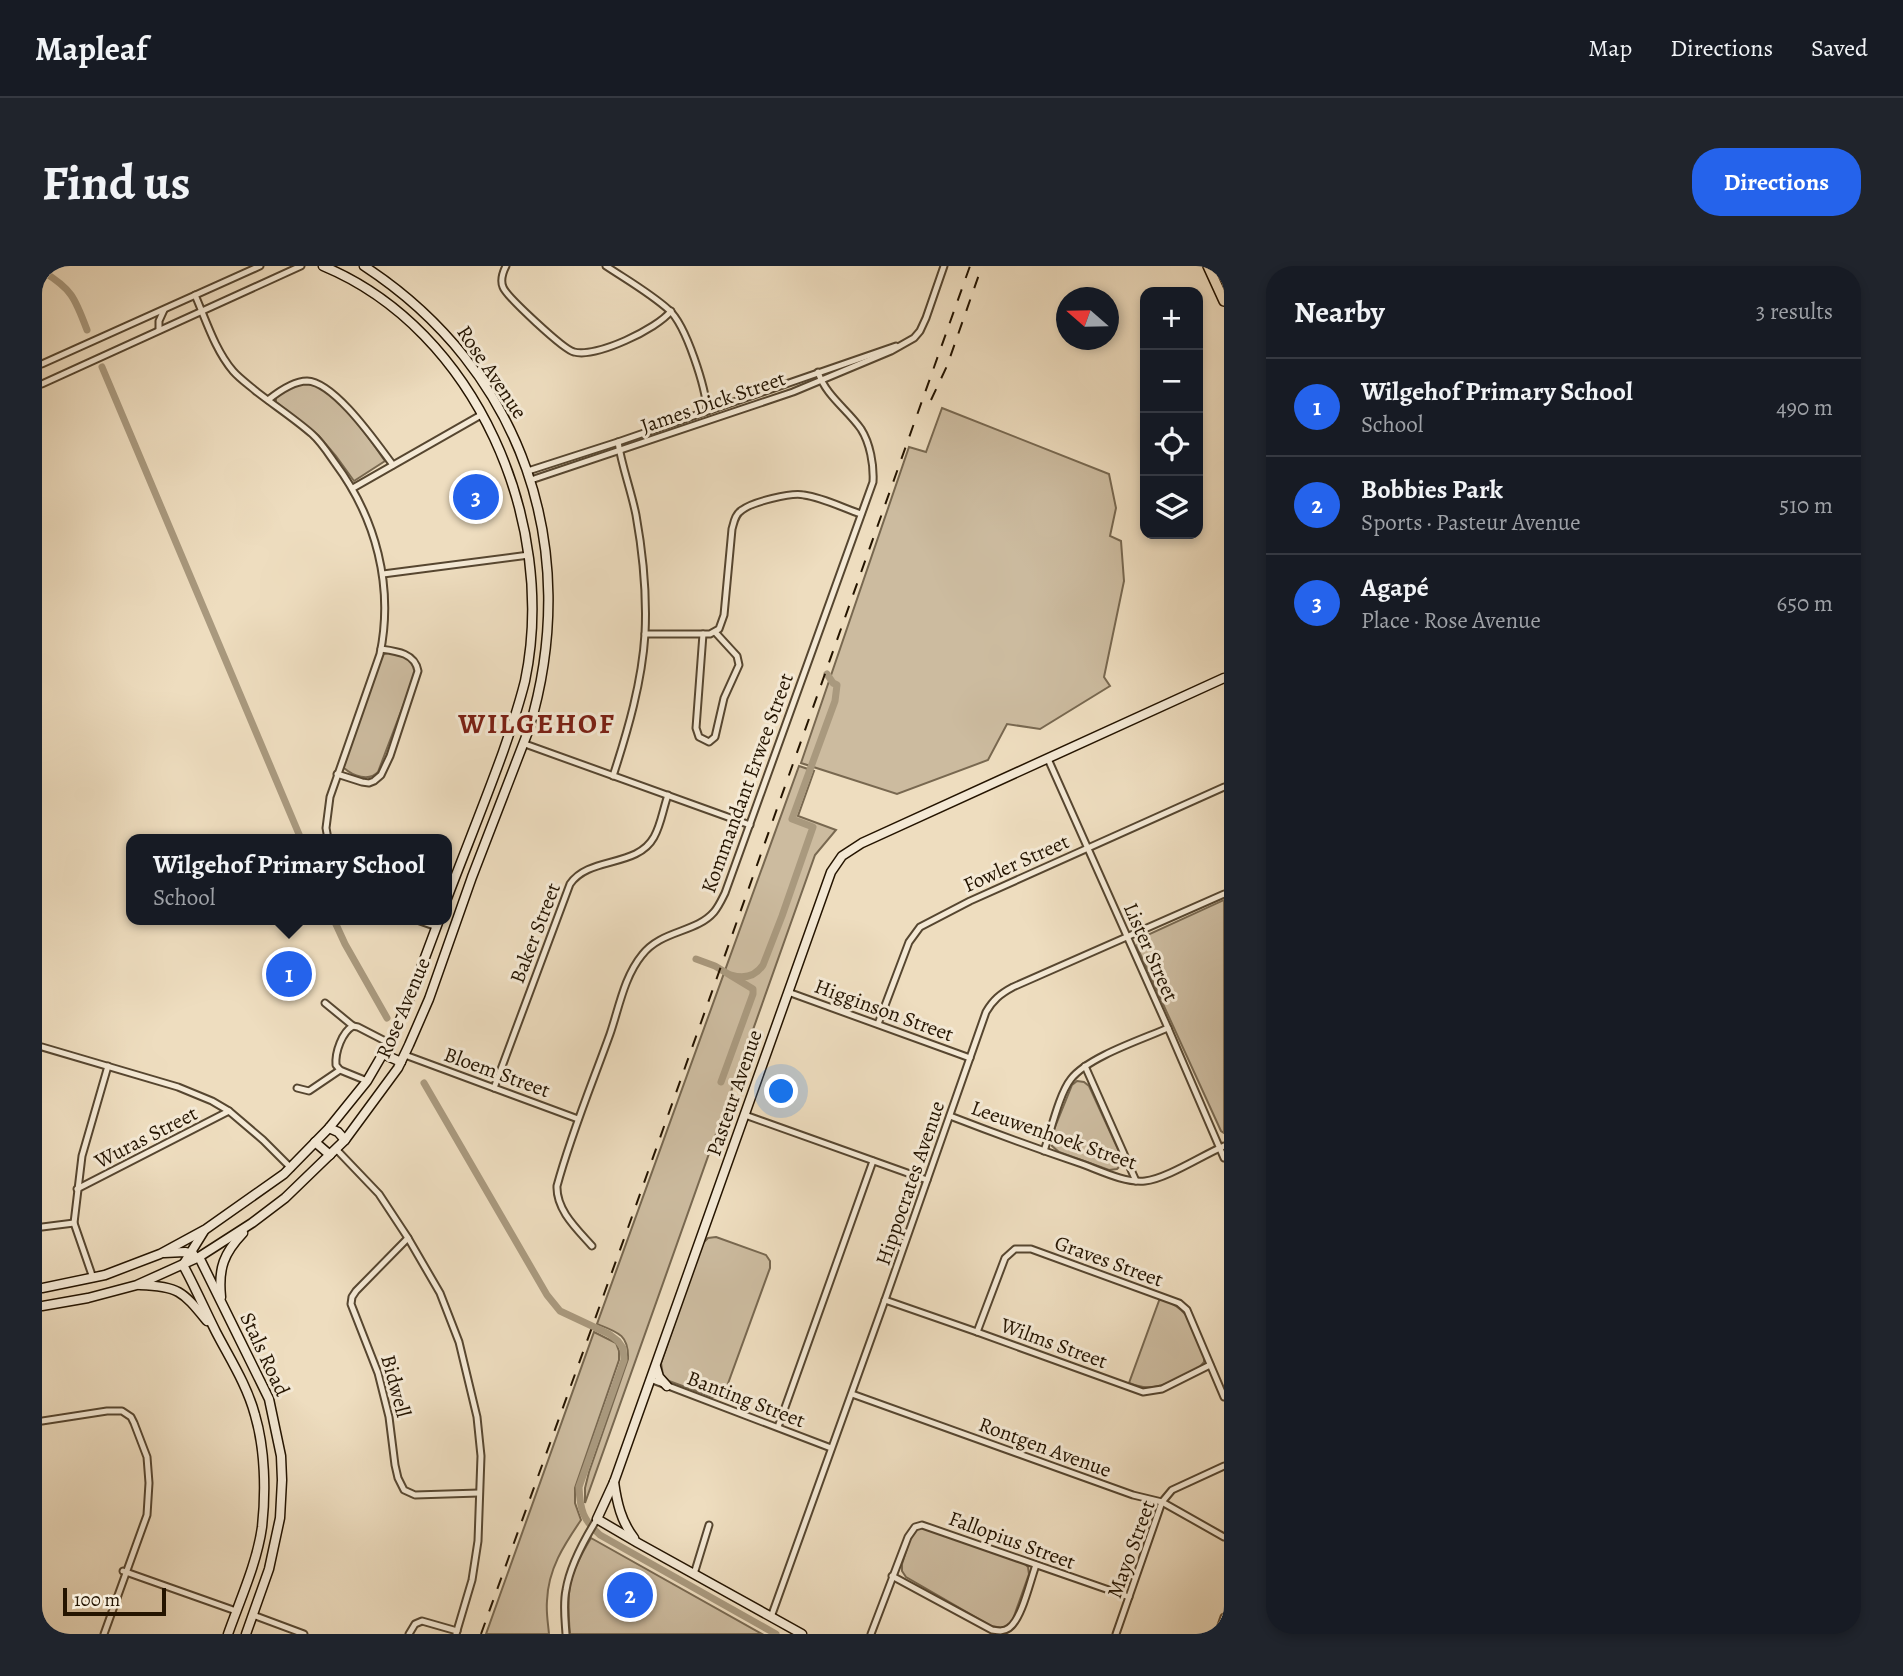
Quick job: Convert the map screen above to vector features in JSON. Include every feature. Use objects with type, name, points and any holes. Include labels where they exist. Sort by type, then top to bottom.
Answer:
[{"type":"main road","points":[[1208,266],[1224,301]]},
{"type":"street","points":[[42,364],[260,266]]},
{"type":"street","points":[[42,384],[301,266]]},
{"type":"street","name":"Rose Avenue","points":[[323,266],[346,276],[393,307],[450,367],[487,424],[518,499],[532,584],[530,643],[525,679],[504,748],[452,885]]},
{"type":"street","name":"Rose Avenue","points":[[42,1306],[137,1285],[183,1265],[194,1255],[252,1223],[285,1198],[345,1140],[403,1059],[429,999],[525,744],[536,707],[549,613],[545,540],[535,493],[524,459],[503,415],[446,333],[405,295],[364,266]]},
{"type":"street","points":[[506,266],[502,281],[505,292],[558,341],[576,353],[593,352],[626,340],[662,322],[671,311]]},
{"type":"street","points":[[606,266],[671,311],[683,331],[697,366],[708,410],[705,421]]},
{"type":"street","name":"James Dick Street","points":[[528,471],[914,338],[924,324],[944,266]]},
{"type":"street","points":[[195,295],[233,372],[313,436],[353,488],[372,531],[383,574],[381,649],[337,774],[328,810],[327,834]]},
{"type":"street","points":[[159,330],[161,314],[167,308]]},
{"type":"street","name":"James Dick Street","points":[[531,480],[821,381],[891,351],[901,344]]},
{"type":"street","name":"Kommandant Erwee Street","points":[[592,1246],[559,1205],[557,1194],[578,1119],[631,972],[644,952],[662,937],[709,917],[725,893],[873,482],[867,442],[859,427],[832,397],[818,372]]},
{"type":"street","points":[[268,400],[288,387],[301,382],[312,382],[332,393],[347,407],[393,465]]},
{"type":"street","points":[[475,403],[491,396]]},
{"type":"street","points":[[353,488],[481,414]]},
{"type":"street","points":[[487,424],[503,415]]},
{"type":"street","points":[[613,776],[632,715],[645,634],[640,540],[618,442]]},
{"type":"street","points":[[507,467],[524,459]]},
{"type":"street","points":[[518,499],[535,493]]},
{"type":"street","points":[[645,634],[703,635],[715,632],[721,625],[732,529],[735,518],[742,509],[794,494],[861,514]]},
{"type":"street","points":[[527,544],[545,540]]},
{"type":"street","points":[[383,574],[529,555]]},
{"type":"street","points":[[530,566],[547,564]]},
{"type":"street","points":[[703,635],[696,728],[699,737],[709,742],[715,737],[724,698],[739,666],[737,656],[715,632]]},
{"type":"street","points":[[337,774],[362,782],[374,781],[385,769],[394,745],[418,671],[414,660],[405,654],[381,649]]},
{"type":"street","name":"Pasteur Avenue","points":[[597,1520],[614,1482],[831,872],[842,856],[862,843],[1224,678]]},
{"type":"street","points":[[512,724],[529,729]]},
{"type":"street","points":[[525,744],[750,825]]},
{"type":"street","points":[[504,748],[521,753]]},
{"type":"street","name":"Lister Street","points":[[1048,759],[1222,1147],[1224,1158]]},
{"type":"street","name":"Fowler Street","points":[[878,1024],[909,942],[920,927],[960,906],[1224,787]]},
{"type":"street","name":"Baker Street","points":[[494,1088],[569,884],[584,870],[645,848],[654,837],[668,795]]},
{"type":"street","name":"Hippocrates Avenue","points":[[771,1617],[986,1012],[993,1000],[1001,993],[1224,894]]},
{"type":"street","points":[[452,921],[456,922]]},
{"type":"street","name":"Rose Avenue","points":[[42,1288],[93,1278],[160,1254],[206,1229],[291,1168],[329,1128],[367,1081],[391,1040],[437,925]]},
{"type":"street","points":[[432,940],[448,945]]},
{"type":"street","name":"Higginson Street","points":[[788,992],[970,1058]]},
{"type":"street","points":[[325,1003],[353,1026],[409,1045]]},
{"type":"street","points":[[353,1026],[346,1030],[336,1065],[340,1070],[367,1081]]},
{"type":"street","points":[[1044,1151],[1066,1086],[1074,1075],[1085,1066],[1168,1028]]},
{"type":"street","points":[[42,1047],[178,1087],[212,1101],[229,1111],[264,1140],[291,1168]]},
{"type":"street","points":[[383,1054],[403,1059]]},
{"type":"street","name":"Bloem Street","points":[[403,1059],[578,1119]]},
{"type":"street","points":[[93,1278],[74,1223],[82,1156],[108,1066]]},
{"type":"street","points":[[1085,1066],[1136,1181]]},
{"type":"street","points":[[297,1088],[309,1091],[340,1070]]},
{"type":"street","name":"Wuras Street","points":[[77,1189],[229,1111]]},
{"type":"street","points":[[745,1115],[927,1180]]},
{"type":"street","name":"Leeuwenhoek Street","points":[[950,1116],[1136,1181],[1163,1176],[1222,1147]]},
{"type":"street","points":[[329,1128],[338,1132],[345,1140]]},
{"type":"street","points":[[315,1142],[333,1152],[379,1195],[408,1238],[440,1293],[459,1342],[477,1417],[481,1456],[478,1541],[472,1580],[457,1633],[422,1621],[415,1624],[409,1634]]},
{"type":"street","points":[[300,1158],[314,1170]]},
{"type":"street","points":[[778,1427],[873,1161]]},
{"type":"street","points":[[284,1174],[297,1186]]},
{"type":"street","points":[[42,1227],[74,1223]]},
{"type":"street","points":[[222,1304],[220,1285],[223,1261],[231,1245],[252,1223]]},
{"type":"street","points":[[160,1254],[194,1255],[206,1229]]},
{"type":"street","name":"Bidwell","points":[[408,1238],[356,1291],[351,1304],[370,1349],[390,1417],[398,1478],[404,1490],[415,1495],[479,1493]]},
{"type":"street","name":"Graves Street","points":[[977,1332],[1005,1258],[1015,1249],[1031,1249],[1179,1303],[1187,1310],[1224,1397]]},
{"type":"street","name":"Stals Road","points":[[194,1255],[222,1304],[269,1399],[281,1457],[280,1518],[269,1569],[248,1630]]},
{"type":"street","name":"Stals Road","points":[[183,1265],[233,1362],[255,1414],[262,1458],[262,1528],[228,1634]]},
{"type":"street","points":[[137,1285],[164,1286],[177,1290],[188,1297],[216,1332]]},
{"type":"street","name":"Wilms Street","points":[[885,1300],[1143,1392],[1162,1389],[1210,1366]]},
{"type":"street","points":[[655,1364],[659,1377],[667,1386]]},
{"type":"street","name":"Banting Street","points":[[650,1379],[831,1448]]},
{"type":"street","name":"Rontgen Avenue","points":[[852,1394],[1162,1502],[1224,1537]]},
{"type":"street","points":[[42,1421],[114,1410],[126,1412],[134,1423],[147,1457],[149,1504],[104,1634]]},
{"type":"street","points":[[262,1458],[281,1457]]},
{"type":"street","name":"Mayo Street","points":[[1116,1634],[1162,1502],[1172,1490],[1224,1466]]},
{"type":"street","points":[[614,1482],[624,1524],[638,1544]]},
{"type":"street","points":[[566,1634],[565,1590],[573,1566],[597,1520],[802,1634]]},
{"type":"street","points":[[694,1574],[709,1525]]},
{"type":"street","name":"Fallopius Street","points":[[871,1634],[911,1531],[922,1525],[1129,1597]]},
{"type":"street","points":[[892,1576],[999,1631],[1014,1623],[1036,1565]]},
{"type":"street","points":[[125,1572],[234,1616],[248,1630]]},
{"type":"street","points":[[240,1600],[256,1605]]},
{"type":"street","points":[[253,1615],[304,1634]]},
{"type":"street","points":[[1218,1634],[1224,1617]]},
{"type":"shaded area","points":[[307,382],[318,386],[340,404],[361,427],[385,461],[354,481],[319,436],[276,402],[276,398],[286,389]]},
{"type":"shaded area","points":[[942,408],[1109,474],[1116,508],[1110,536],[1121,541],[1124,581],[1104,677],[1110,686],[1040,729],[1007,724],[988,760],[897,794],[801,763],[909,447],[926,452]]},
{"type":"shaded area","points":[[391,652],[407,658],[416,672],[378,772],[370,777],[361,777],[344,768],[344,763],[381,655]]},
{"type":"shaded area","points":[[799,766],[814,771],[798,816],[836,830],[815,855],[585,1503],[589,1472],[628,1359],[624,1339],[611,1329],[597,1324]]},
{"type":"shaded area","points":[[1224,900],[1224,1133],[1137,947],[1143,937]]},
{"type":"shaded area","points":[[1077,1081],[1089,1086],[1122,1158],[1117,1169],[1109,1170],[1059,1152],[1052,1146],[1051,1137],[1072,1085]]},
{"type":"shaded area","points":[[716,1237],[766,1255],[770,1268],[726,1389],[720,1395],[712,1397],[669,1381],[663,1375],[661,1363],[702,1244],[708,1238]]},
{"type":"shaded area","points":[[1160,1298],[1179,1308],[1190,1320],[1204,1355],[1204,1362],[1199,1368],[1165,1384],[1148,1387],[1129,1383]]},
{"type":"shaded area","points":[[594,1332],[616,1343],[619,1360],[575,1488],[575,1503],[581,1520],[563,1548],[550,1578],[547,1605],[549,1634],[486,1634]]},
{"type":"shaded area","points":[[923,1528],[1024,1563],[1028,1567],[1029,1574],[1012,1622],[1003,1628],[991,1626],[906,1577],[902,1564],[912,1533]]},
{"type":"shaded area","points":[[591,1538],[762,1634],[570,1634],[570,1584],[577,1563]]},
{"type":"waterway","points":[[42,271],[60,283],[71,295],[87,330]]},
{"type":"waterway","points":[[102,367],[299,834]]},
{"type":"waterway","points":[[731,975],[749,976],[763,965],[813,827],[792,819],[835,701],[837,685],[827,674]]},
{"type":"waterway","points":[[336,925],[387,1018]]},
{"type":"waterway","points":[[696,959],[715,966],[753,989],[721,1082]]},
{"type":"waterway","points":[[424,1083],[547,1295],[560,1311],[609,1334],[623,1348],[624,1360],[579,1487],[586,1519],[600,1535],[776,1634]]},
{"type":"railway","points":[[481,1634],[970,266]]},
{"type":"railway","points":[[931,400],[947,366],[982,266]]},
{"type":"place","name":"Agapé","points":[[476,497]]},
{"type":"place","name":"Wilgehof Primary School","points":[[289,974]]},
{"type":"place","name":"Bobbies Park","points":[[630,1595]]},
{"type":"district","name":"WILGEHOF","points":[[537,723]]}]
